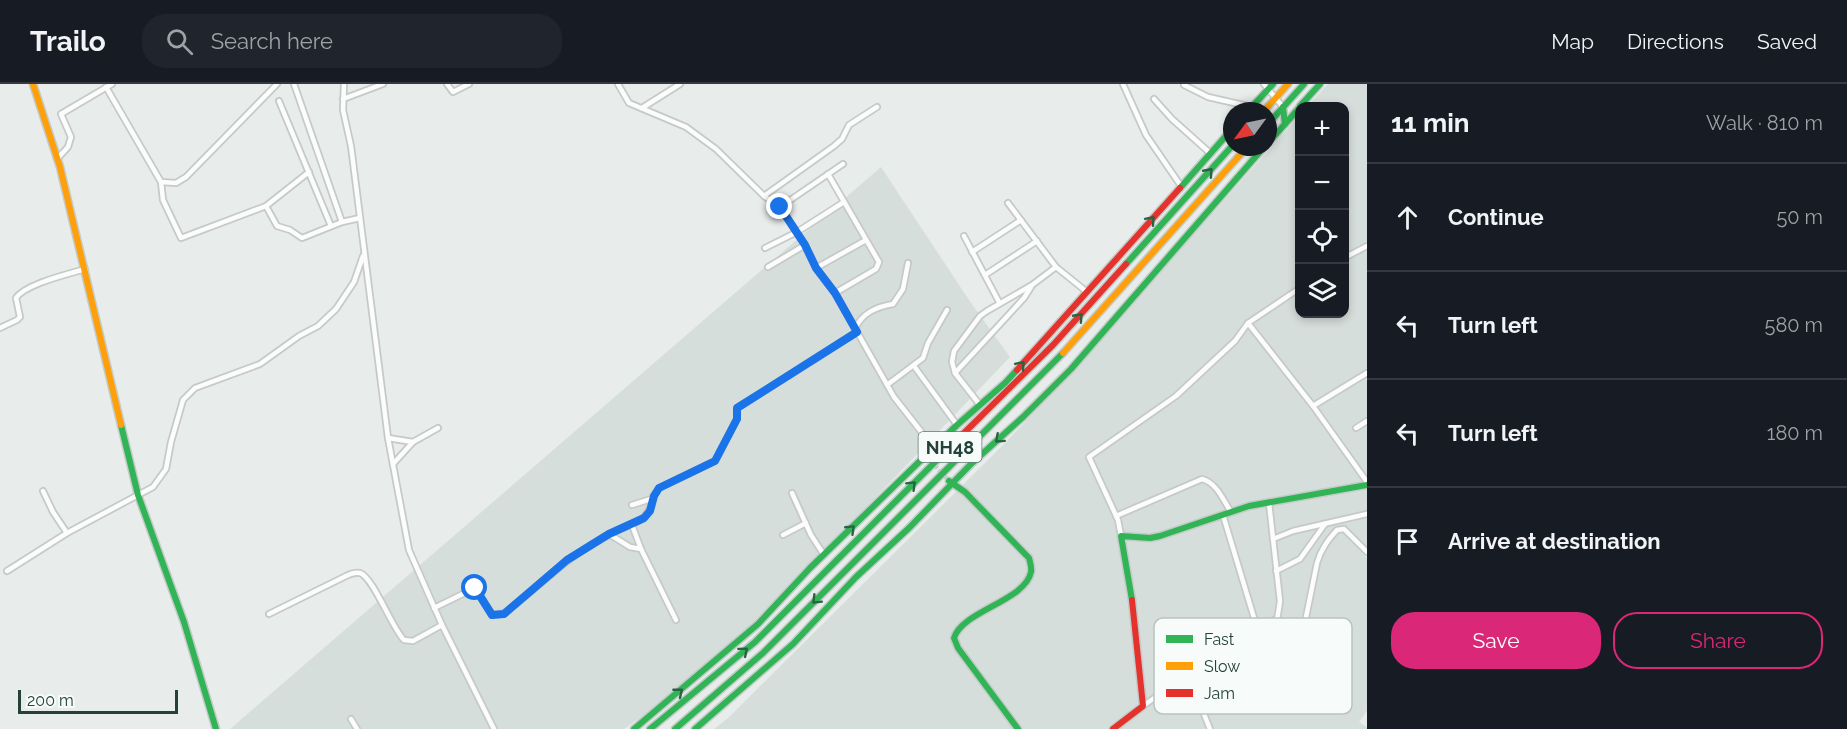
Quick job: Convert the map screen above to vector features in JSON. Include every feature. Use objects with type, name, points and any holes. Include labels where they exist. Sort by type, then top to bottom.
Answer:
[{"type":"main road","points":[[33,84],[57,159],[138,495],[180,611],[216,729]]},
{"type":"main road","points":[[1272,102],[1288,84]]},
{"type":"main road","points":[[1277,114],[1304,84]]},
{"type":"main road","points":[[1304,102],[1320,84]]},
{"type":"main road","points":[[1255,102],[1268,86]]},
{"type":"main road","points":[[1283,107],[1285,124]]},
{"type":"main road","points":[[1277,133],[1295,113]]},
{"type":"main road","points":[[634,729],[758,624],[824,555],[928,459],[934,448],[957,425],[1005,383],[1223,139]]},
{"type":"main road","name":"NH48","points":[[650,729],[755,642],[1053,345],[1223,156]]},
{"type":"main road","name":"NH48","points":[[675,729],[763,653],[1036,380],[1239,156]]},
{"type":"main road","points":[[695,729],[793,644],[856,577],[909,528],[950,482],[1071,369],[1256,156]]},
{"type":"main road","points":[[950,482],[993,519],[1029,558],[1031,571],[1025,583],[992,608],[961,627],[954,639],[958,648],[1018,729]]},
{"type":"main road","points":[[1113,729],[1143,706],[1133,606],[1121,536],[1150,538],[1160,536],[1231,512],[1367,484]]},
{"type":"street","points":[[57,159],[68,147],[71,137],[61,114],[112,84]]},
{"type":"street","points":[[161,182],[176,183],[186,177],[277,84]]},
{"type":"street","points":[[294,84],[342,222]]},
{"type":"street","points":[[344,84],[343,110],[351,146],[388,438],[409,550],[442,625],[494,729]]},
{"type":"street","points":[[344,99],[384,84]]},
{"type":"street","points":[[447,84],[450,90],[455,92],[470,84]]},
{"type":"street","points":[[618,84],[629,103],[686,127],[716,149],[764,196],[780,207],[805,245],[816,268],[835,293],[894,397],[934,448]]},
{"type":"street","points":[[642,108],[680,84]]},
{"type":"street","points":[[1123,84],[1146,135],[1181,186]]},
{"type":"street","points":[[1184,85],[1208,98],[1223,102]]},
{"type":"street","points":[[1268,86],[1275,99],[1283,107]]},
{"type":"street","points":[[106,87],[161,182],[164,200],[181,238],[266,206],[309,172]]},
{"type":"street","points":[[1154,99],[1172,119],[1210,153]]},
{"type":"street","points":[[279,101],[331,226]]},
{"type":"street","points":[[764,196],[834,146],[842,139],[849,125],[877,107]]},
{"type":"street","points":[[780,207],[843,164]]},
{"type":"street","points":[[828,174],[879,262],[876,269],[835,293]]},
{"type":"street","points":[[765,248],[844,202]]},
{"type":"street","points":[[1008,203],[1056,267],[1087,292]]},
{"type":"street","points":[[266,206],[277,226],[290,230],[302,238],[342,222],[360,218]]},
{"type":"street","points":[[972,252],[1021,220]]},
{"type":"street","points":[[964,236],[999,302]]},
{"type":"street","points":[[816,268],[866,240]]},
{"type":"street","points":[[985,275],[1037,242]]},
{"type":"street","points":[[768,267],[805,245]]},
{"type":"street","points":[[1349,255],[1367,246]]},
{"type":"street","points":[[7,571],[67,533],[153,487],[166,469],[183,400],[195,388],[260,364],[299,336],[318,326],[336,309],[354,282],[364,254]]},
{"type":"street","points":[[434,608],[475,588],[492,615],[504,614],[567,560],[609,534],[644,518],[650,511],[659,488],[715,461],[737,419],[737,408],[856,330],[860,317],[882,306],[893,304],[903,290],[908,263]]},
{"type":"street","points":[[980,405],[955,373],[952,362],[954,351],[980,316],[999,302],[1032,285],[1056,267]]},
{"type":"street","points":[[0,328],[20,317],[16,298],[19,293],[85,269]]},
{"type":"street","points":[[955,373],[1024,298],[1032,285]]},
{"type":"street","points":[[1121,536],[1116,516],[1089,457],[1176,396],[1235,341],[1248,323],[1295,291]]},
{"type":"street","points":[[887,385],[923,358],[928,343],[947,310]]},
{"type":"street","points":[[1248,323],[1313,406],[1367,484]]},
{"type":"street","points":[[914,366],[957,425]]},
{"type":"street","points":[[1313,406],[1367,373]]},
{"type":"street","points":[[1356,428],[1367,421]]},
{"type":"street","points":[[393,464],[413,442],[438,428]]},
{"type":"street","points":[[388,438],[413,442]]},
{"type":"street","points":[[1116,516],[1202,479],[1216,487],[1231,512]]},
{"type":"street","points":[[43,490],[53,513],[67,533]]},
{"type":"street","points":[[792,493],[824,555]]},
{"type":"street","points":[[632,505],[644,503],[654,496]]},
{"type":"street","points":[[1269,503],[1280,601],[1276,618]]},
{"type":"street","points":[[1273,539],[1293,531],[1367,514]]},
{"type":"street","points":[[1223,515],[1254,618]]},
{"type":"street","points":[[783,535],[806,523]]},
{"type":"street","points":[[1276,571],[1300,559],[1325,524]]},
{"type":"street","points":[[632,525],[641,549],[676,620]]},
{"type":"street","points":[[1306,618],[1320,552],[1337,530],[1344,529],[1367,552]]},
{"type":"street","points":[[609,534],[630,547],[641,549]]},
{"type":"street","points":[[269,614],[346,576],[359,573],[372,585],[396,630],[404,640],[413,641],[442,625]]},
{"type":"street","points":[[1143,706],[1154,698]]},
{"type":"street","points":[[1204,714],[1210,729]]},
{"type":"street","points":[[351,719],[357,729]]},
{"type":"shaded area","points":[[1328,84],[1367,84],[1367,550],[1362,553],[1367,558],[1367,711],[1359,722],[1367,729],[714,729],[728,718],[1004,444],[1263,156],[1277,156],[1277,141],[1295,120],[1295,318],[1349,318],[1349,102],[1312,102]]},
{"type":"shaded area","points":[[881,167],[971,303],[1010,357],[769,609],[668,698],[624,729],[230,729]]},
{"type":"tunnel","points":[[930,460],[949,481]]},
{"type":"traffic: fast","points":[[1256,102],[1273,84]]},
{"type":"traffic: fast","points":[[1277,114],[1304,84]]},
{"type":"traffic: fast","points":[[1304,102],[1320,84]]},
{"type":"traffic: fast","points":[[1277,133],[1285,124],[1283,107]]},
{"type":"traffic: fast","points":[[1285,124],[1295,113]]},
{"type":"traffic: fast","points":[[1180,188],[1223,139]]},
{"type":"traffic: fast","points":[[1126,264],[1223,156]]},
{"type":"traffic: fast","points":[[695,729],[793,644],[856,577],[1071,369],[1256,156]]},
{"type":"traffic: fast","points":[[675,729],[763,653],[1063,353]]},
{"type":"traffic: fast","points":[[634,729],[758,624],[810,568],[1017,370]]},
{"type":"traffic: fast","points":[[121,425],[138,495],[184,622],[216,729]]},
{"type":"traffic: fast","points":[[650,729],[755,642],[960,437]]},
{"type":"traffic: fast","points":[[949,481],[965,492],[1029,558],[1031,565],[1026,582],[1018,591],[969,620],[959,629],[954,638],[958,648],[1018,729]]},
{"type":"traffic: fast","points":[[1132,600],[1121,536],[1150,538],[1160,536],[1249,506],[1367,485]]},
{"type":"traffic: slow","points":[[33,84],[60,167],[121,425]]},
{"type":"traffic: slow","points":[[1272,102],[1288,84]]},
{"type":"traffic: slow","points":[[1063,353],[1239,156]]},
{"type":"traffic: jam","points":[[1017,370],[1180,188]]},
{"type":"traffic: jam","points":[[960,437],[1053,345],[1126,264]]},
{"type":"traffic: jam","points":[[1113,729],[1143,706],[1132,600]]},
{"type":"route","points":[[475,588],[492,615],[504,614],[567,560],[609,534],[644,518],[650,511],[659,488],[715,461],[737,419],[737,408],[857,332],[780,207]]}]
